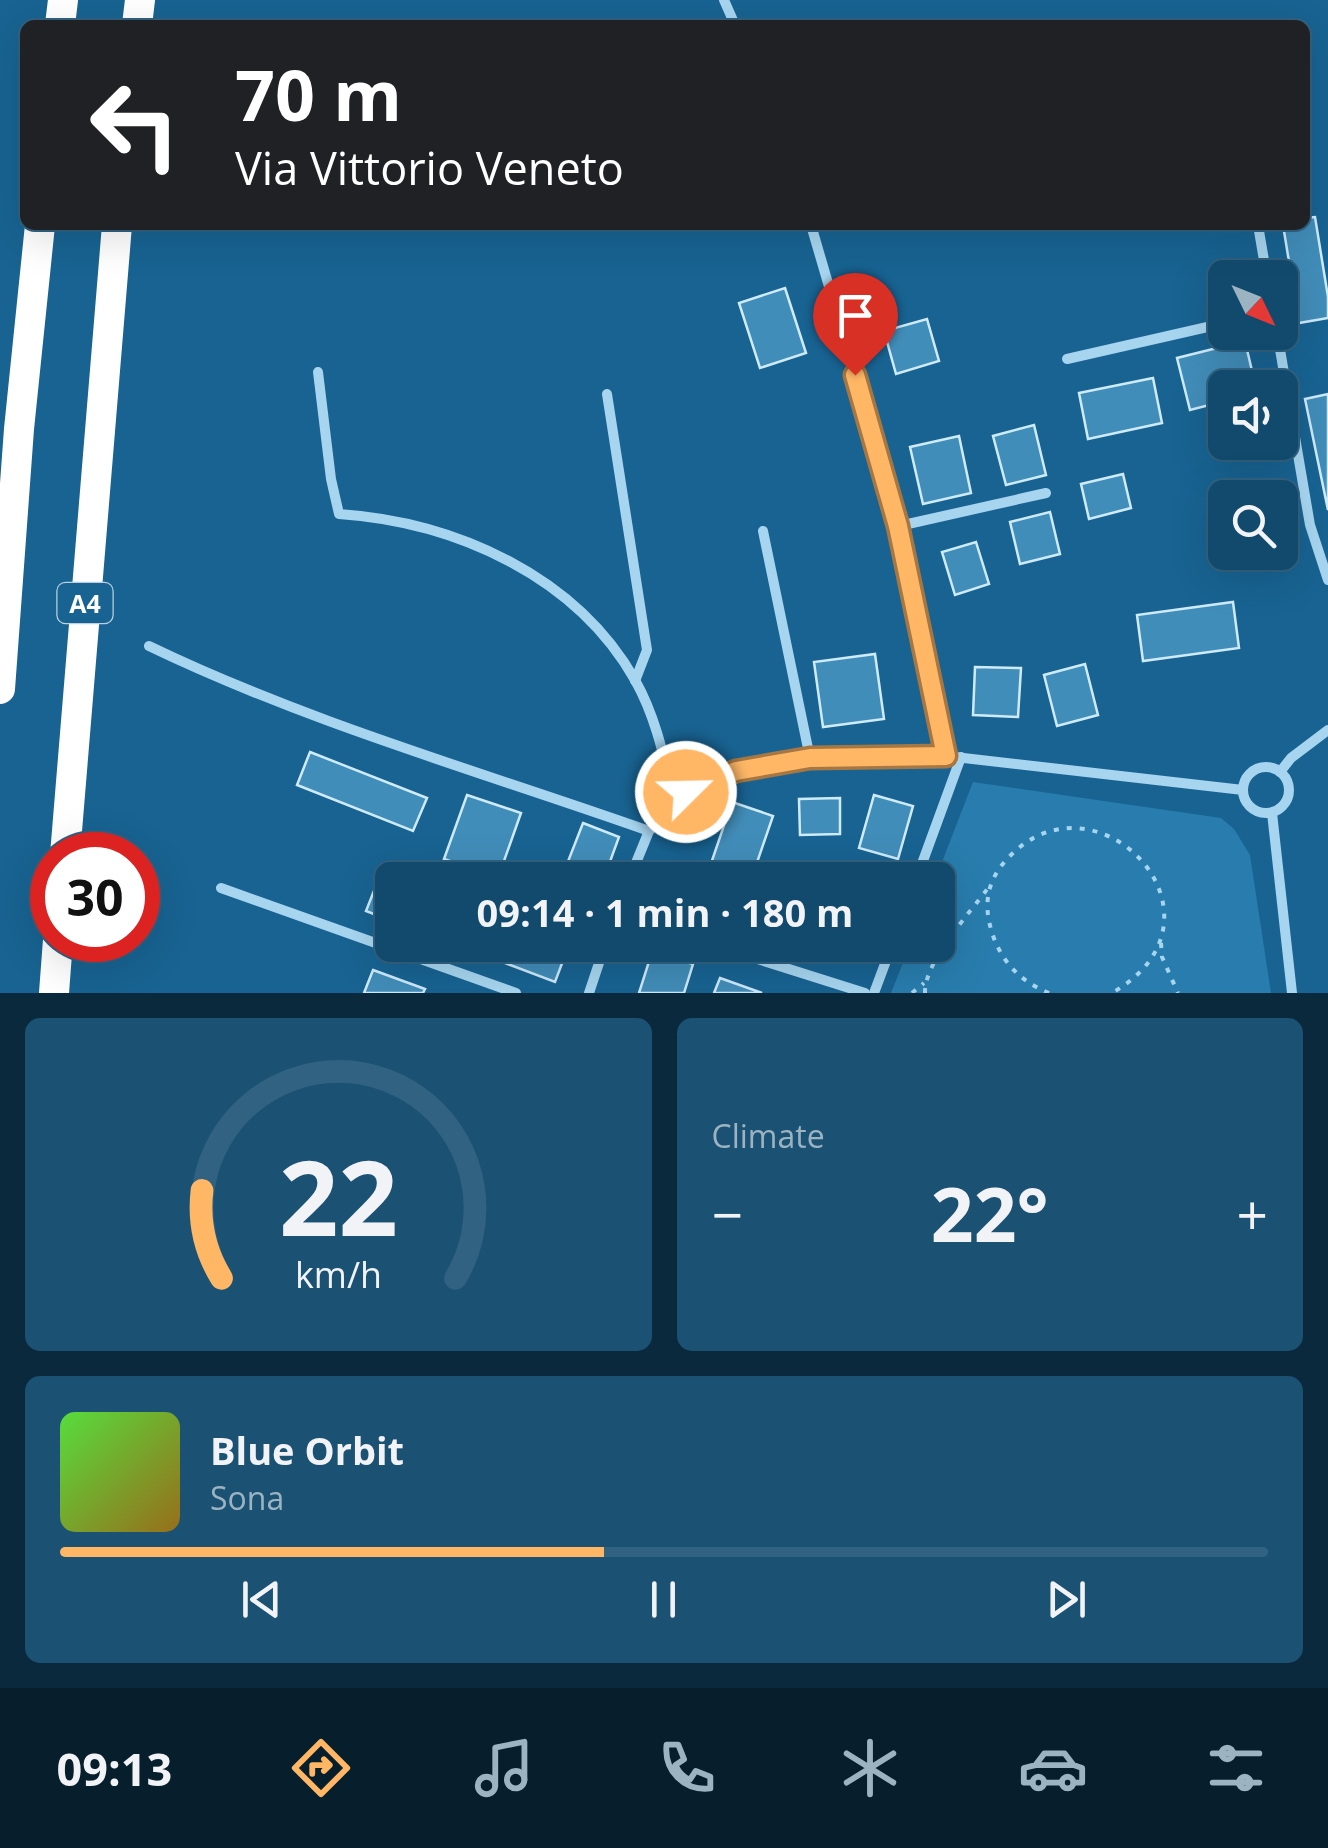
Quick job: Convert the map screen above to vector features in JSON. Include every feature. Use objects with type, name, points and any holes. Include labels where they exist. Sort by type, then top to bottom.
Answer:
[{"type":"highway","points":[[0,688],[19,430],[39,230]]},
{"type":"highway","name":"A4","points":[[67,832],[117,230]]},
{"type":"highway","points":[[54,993],[56,962]]},
{"type":"street","points":[[812,230],[898,526],[946,756]]},
{"type":"street","points":[[1259,230],[1265,260]]},
{"type":"street","points":[[1068,359],[1208,326]]},
{"type":"street","points":[[1280,350],[1310,525],[1328,580]]},
{"type":"street","points":[[318,372],[331,479],[340,514],[378,516],[430,530],[482,548],[546,581],[596,626],[636,680],[660,736],[675,804]]},
{"type":"street","points":[[607,394],[647,650],[636,680]]},
{"type":"street","points":[[898,526],[1046,493]]},
{"type":"street","points":[[763,531],[810,758]]},
{"type":"street","points":[[150,646],[227,683],[471,772],[649,831]]},
{"type":"street","points":[[1280,772],[1291,758],[1328,730]]},
{"type":"street","points":[[923,862],[961,757]]},
{"type":"street","points":[[636,862],[649,831],[686,792],[736,771],[810,758],[961,757],[1243,790]]},
{"type":"street","points":[[1261,768],[1280,772],[1288,780],[1290,791],[1283,806],[1272,812],[1250,807],[1243,790],[1246,778],[1261,768]]},
{"type":"street","points":[[1272,812],[1292,993]]},
{"type":"street","points":[[221,888],[516,993]]},
{"type":"street","points":[[588,993],[598,962]]},
{"type":"street","points":[[767,962],[865,993]]},
{"type":"street","points":[[874,993],[886,962]]},
{"type":"path","points":[[912,993],[924,983],[944,946],[999,868],[1025,840],[1050,830],[1090,829],[1122,844],[1148,867],[1163,900],[1165,919],[1160,943],[1147,968],[1112,993]]},
{"type":"path","points":[[988,887],[988,915],[994,942],[1007,964],[1022,978],[1049,993]]},
{"type":"path","points":[[1160,943],[1178,993]]},
{"type":"path","points":[[924,983],[925,993]]},
{"type":"shaded area","points":[[973,782],[1221,818],[1234,829],[1250,855],[1271,993],[891,993],[903,962],[955,962],[955,862],[942,862]]},
{"type":"building","points":[[1315,217],[1328,318],[1299,323],[1298,260],[1289,260],[1284,230],[1310,230],[1310,218]]},
{"type":"building","points":[[785,288],[806,353],[760,368],[739,303]]},
{"type":"building","points":[[927,319],[939,361],[896,374],[884,331]]},
{"type":"building","points":[[1209,350],[1247,350],[1252,370],[1208,370],[1208,405],[1190,410],[1177,358]]},
{"type":"building","points":[[1153,378],[1162,423],[1088,439],[1079,393]]},
{"type":"building","points":[[1328,394],[1328,510],[1305,399]]},
{"type":"building","points":[[1034,425],[1046,475],[1006,485],[993,436]]},
{"type":"building","points":[[959,436],[971,493],[923,504],[910,447]]},
{"type":"building","points":[[1123,474],[1131,508],[1089,519],[1081,484]]},
{"type":"building","points":[[1050,512],[1060,554],[1020,564],[1010,522]]},
{"type":"building","points":[[976,542],[989,584],[955,595],[942,552]]},
{"type":"building","points":[[1233,602],[1239,648],[1143,661],[1137,615]]},
{"type":"building","points":[[875,654],[884,719],[823,727],[814,662]]},
{"type":"building","points":[[1085,664],[1098,715],[1057,726],[1044,675]]},
{"type":"building","points":[[975,667],[1021,668],[1018,717],[973,715]]},
{"type":"building","points":[[310,752],[427,798],[413,831],[297,785]]},
{"type":"building","points":[[467,795],[521,813],[504,862],[444,859]]},
{"type":"building","points":[[874,795],[913,806],[898,859],[859,848]]},
{"type":"building","points":[[840,798],[840,834],[800,835],[799,799]]},
{"type":"building","points":[[732,802],[773,816],[757,862],[711,862]]},
{"type":"building","points":[[583,823],[619,837],[610,862],[568,862]]},
{"type":"building","points":[[375,888],[375,914],[366,911]]},
{"type":"building","points":[[502,962],[563,962],[555,982]]},
{"type":"building","points":[[649,962],[693,964],[684,993],[639,993]]},
{"type":"building","points":[[373,970],[425,989],[423,993],[364,993]]},
{"type":"building","points":[[720,978],[762,993],[714,993]]},
{"type":"route","points":[[686,792],[736,771],[810,758],[946,756],[898,526],[855,375]]}]
